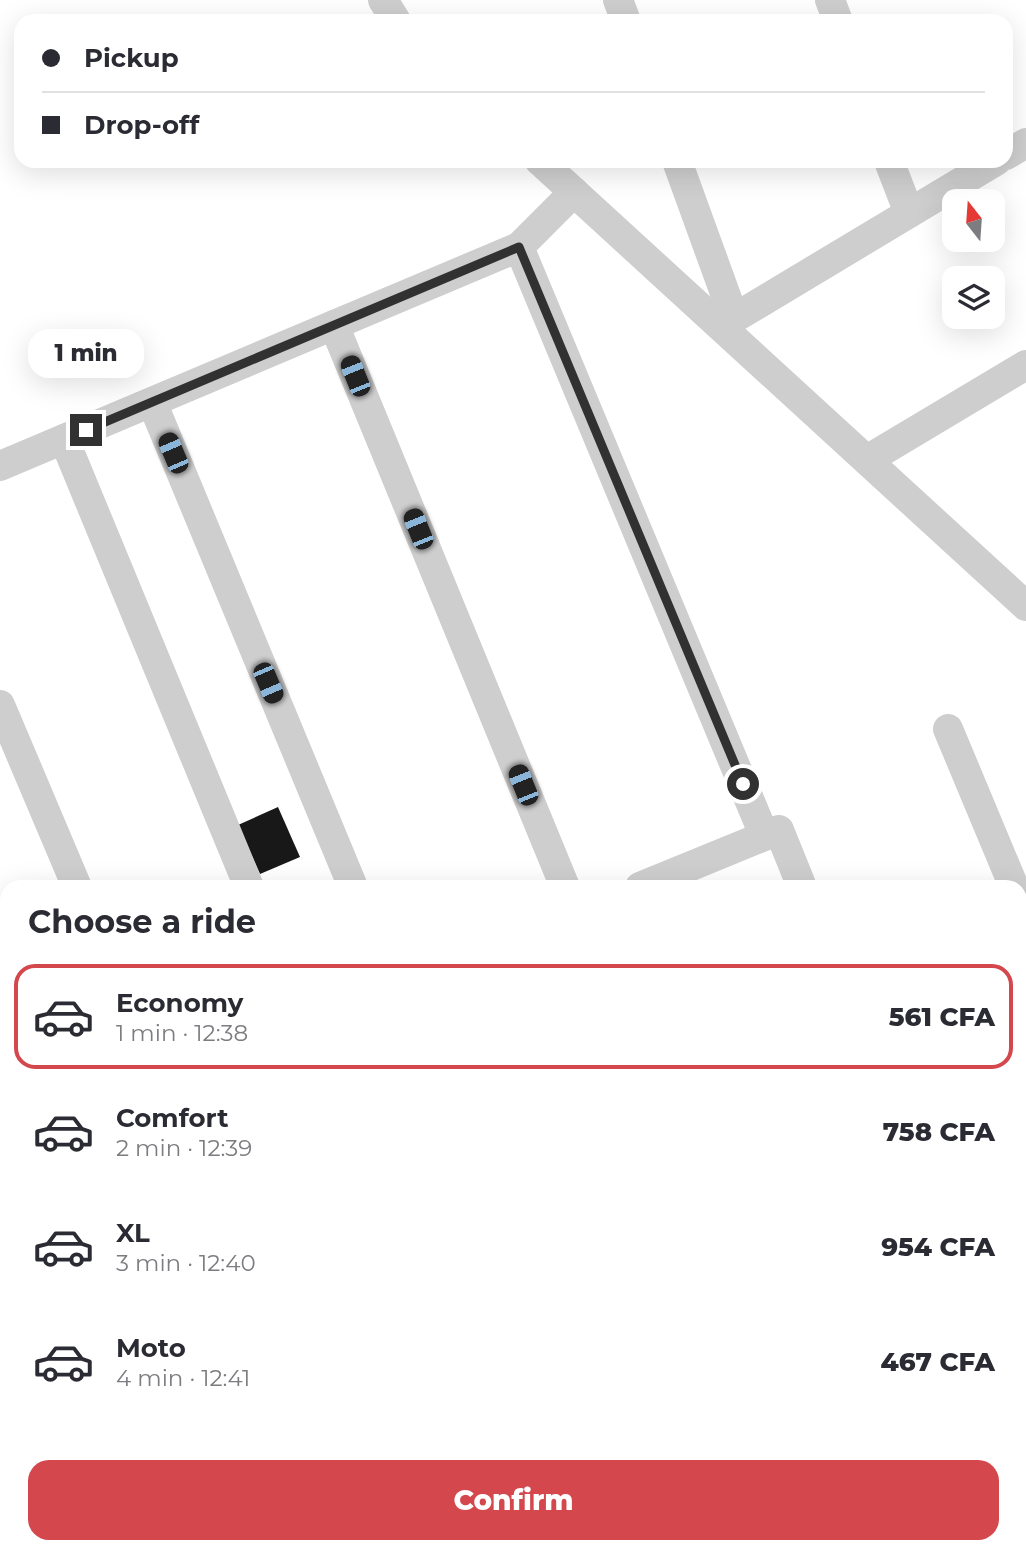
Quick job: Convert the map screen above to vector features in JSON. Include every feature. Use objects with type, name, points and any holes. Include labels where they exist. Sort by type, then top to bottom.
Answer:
[{"type":"street","points":[[548,168],[727,322],[867,460],[1026,606]]},
{"type":"street","points":[[679,168],[727,322]]},
{"type":"street","points":[[893,168],[909,214]]},
{"type":"street","points":[[727,322],[985,168]]},
{"type":"street","points":[[0,466],[519,247],[574,192]]},
{"type":"street","points":[[519,247],[764,835]]},
{"type":"street","points":[[334,325],[562,880]]},
{"type":"street","points":[[867,460],[1026,365]]},
{"type":"street","points":[[152,402],[350,880]]},
{"type":"street","points":[[64,439],[246,880]]},
{"type":"street","points":[[0,705],[74,880]]},
{"type":"street","points":[[948,729],[1011,880]]},
{"type":"street","points":[[657,880],[779,830],[799,880]]},
{"type":"building","points":[[278,807],[300,857],[260,874],[238,825]]},
{"type":"route","points":[[86,430],[519,247],[743,784]]}]
